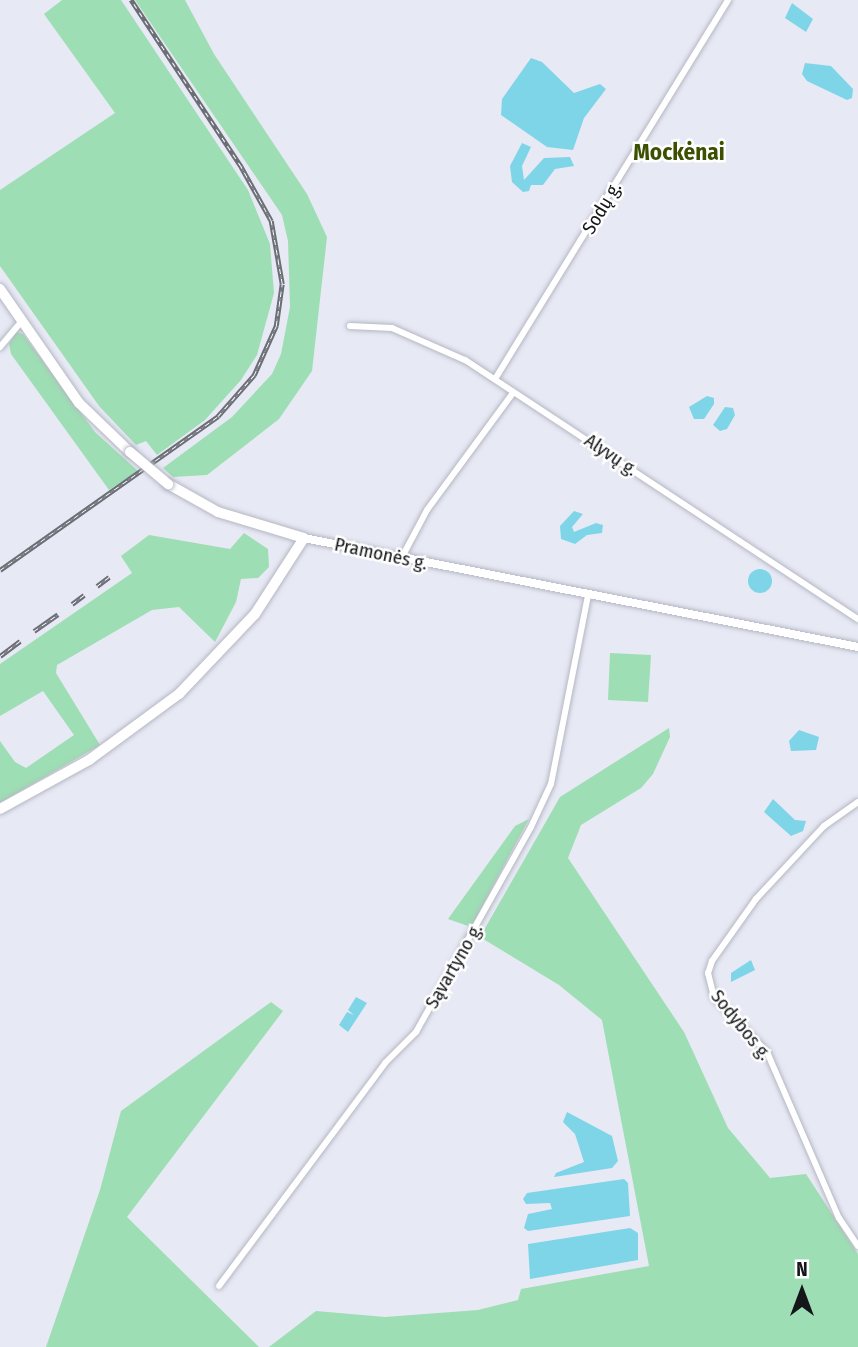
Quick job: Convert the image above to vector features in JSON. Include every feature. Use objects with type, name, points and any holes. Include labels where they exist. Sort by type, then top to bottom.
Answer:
[{"type":"highway","name":"Pramonės g.","points":[[0,289],[79,403],[168,484],[218,512],[304,538]]},
{"type":"highway","points":[[0,808],[89,760],[178,694],[254,614],[304,538]]},
{"type":"main road","name":"Pramonės g.","points":[[304,538],[858,647]]},
{"type":"street","name":"Sodų g.","points":[[495,379],[728,0]]},
{"type":"street","points":[[0,347],[22,321]]},
{"type":"street","name":"Alyvų g.","points":[[350,326],[392,328],[415,337],[495,379],[858,619]]},
{"type":"street","points":[[401,559],[427,510],[513,393]]},
{"type":"street","name":"Sąvartyno g.","points":[[219,1286],[385,1062],[416,1032],[531,827],[551,784],[588,596]]},
{"type":"street","name":"Sodybos g.","points":[[858,802],[824,826],[756,899],[712,961],[708,973],[713,997],[767,1052],[839,1218],[858,1246]]},
{"type":"green space","points":[[62,0],[121,0],[248,190],[270,244],[274,293],[257,355],[241,380],[205,420],[157,455],[146,441],[136,445],[99,406],[0,266],[0,190],[115,113],[44,14]]},
{"type":"green space","points":[[135,0],[185,0],[214,54],[307,194],[327,237],[312,371],[279,419],[207,475],[173,477],[163,468],[232,417],[272,374],[281,354],[290,307],[288,241],[282,215]]},
{"type":"green space","points":[[16,332],[23,334],[95,432],[138,471],[109,490],[11,354],[9,344]]},
{"type":"green space","points":[[244,533],[268,549],[269,567],[258,578],[241,579],[236,602],[215,642],[179,607],[152,610],[57,665],[56,673],[100,745],[0,803],[0,741],[15,762],[26,768],[74,735],[43,691],[0,716],[0,664],[132,573],[121,556],[149,535],[230,549]]},
{"type":"green space","points":[[610,653],[651,655],[648,702],[608,700]]},
{"type":"green space","points":[[669,728],[670,737],[653,774],[641,788],[581,825],[568,858],[684,1032],[728,1128],[770,1178],[806,1174],[858,1254],[858,1347],[269,1347],[316,1311],[385,1317],[478,1310],[518,1300],[521,1289],[649,1266],[602,1020],[559,985],[480,937],[560,797]]},
{"type":"green space","points":[[529,819],[471,927],[448,919],[515,826]]},
{"type":"green space","points":[[271,1002],[283,1011],[127,1217],[259,1347],[46,1347],[100,1190],[121,1111]]},
{"type":"water","points":[[792,3],[813,19],[806,32],[785,18]]},
{"type":"water","points":[[531,58],[542,62],[574,93],[600,84],[606,89],[584,118],[573,150],[547,147],[501,115],[502,99]]},
{"type":"water","points":[[805,63],[831,66],[853,89],[852,98],[847,100],[807,81],[802,74]]},
{"type":"water","points":[[522,143],[531,147],[522,166],[524,180],[544,158],[570,157],[574,166],[555,169],[543,185],[531,185],[529,191],[523,192],[512,182],[510,166]]},
{"type":"water","points":[[707,396],[714,398],[714,404],[704,419],[694,419],[689,407]]},
{"type":"water","points":[[725,407],[733,408],[735,415],[727,429],[720,431],[713,425]]},
{"type":"water","points":[[574,511],[583,514],[572,527],[574,532],[596,523],[603,525],[602,533],[587,535],[575,544],[561,539],[560,526]]},
{"type":"water","points":[[760,569],[771,576],[772,581],[765,592],[760,593],[749,586],[748,581],[755,570]]},
{"type":"water","points":[[799,730],[819,737],[816,750],[791,751],[789,741]]},
{"type":"water","points":[[773,799],[795,820],[806,821],[803,831],[791,836],[764,812]]},
{"type":"water","points":[[751,960],[755,970],[731,982],[731,973]]},
{"type":"water","points":[[356,997],[367,1003],[348,1032],[339,1025],[347,1012],[354,1015],[348,1010]]},
{"type":"water","points":[[567,1112],[612,1136],[618,1161],[612,1168],[554,1177],[556,1173],[584,1162],[575,1134],[563,1122]]},
{"type":"water","points":[[624,1179],[628,1183],[630,1216],[528,1231],[524,1228],[528,1214],[552,1209],[550,1203],[526,1204],[523,1199],[527,1193]]},
{"type":"water","points":[[630,1228],[638,1233],[638,1260],[530,1279],[528,1244]]},
{"type":"railway","points":[[0,570],[218,416],[254,375],[276,326],[282,284],[271,221],[241,167],[131,0]]},
{"type":"railway","points":[[97,586],[109,577]]},
{"type":"railway","points":[[72,604],[84,595]]},
{"type":"railway","points":[[34,631],[58,614]]},
{"type":"railway","points":[[0,656],[20,641]]},
{"type":"district","name":"Mockėnai","points":[[679,152]]}]
